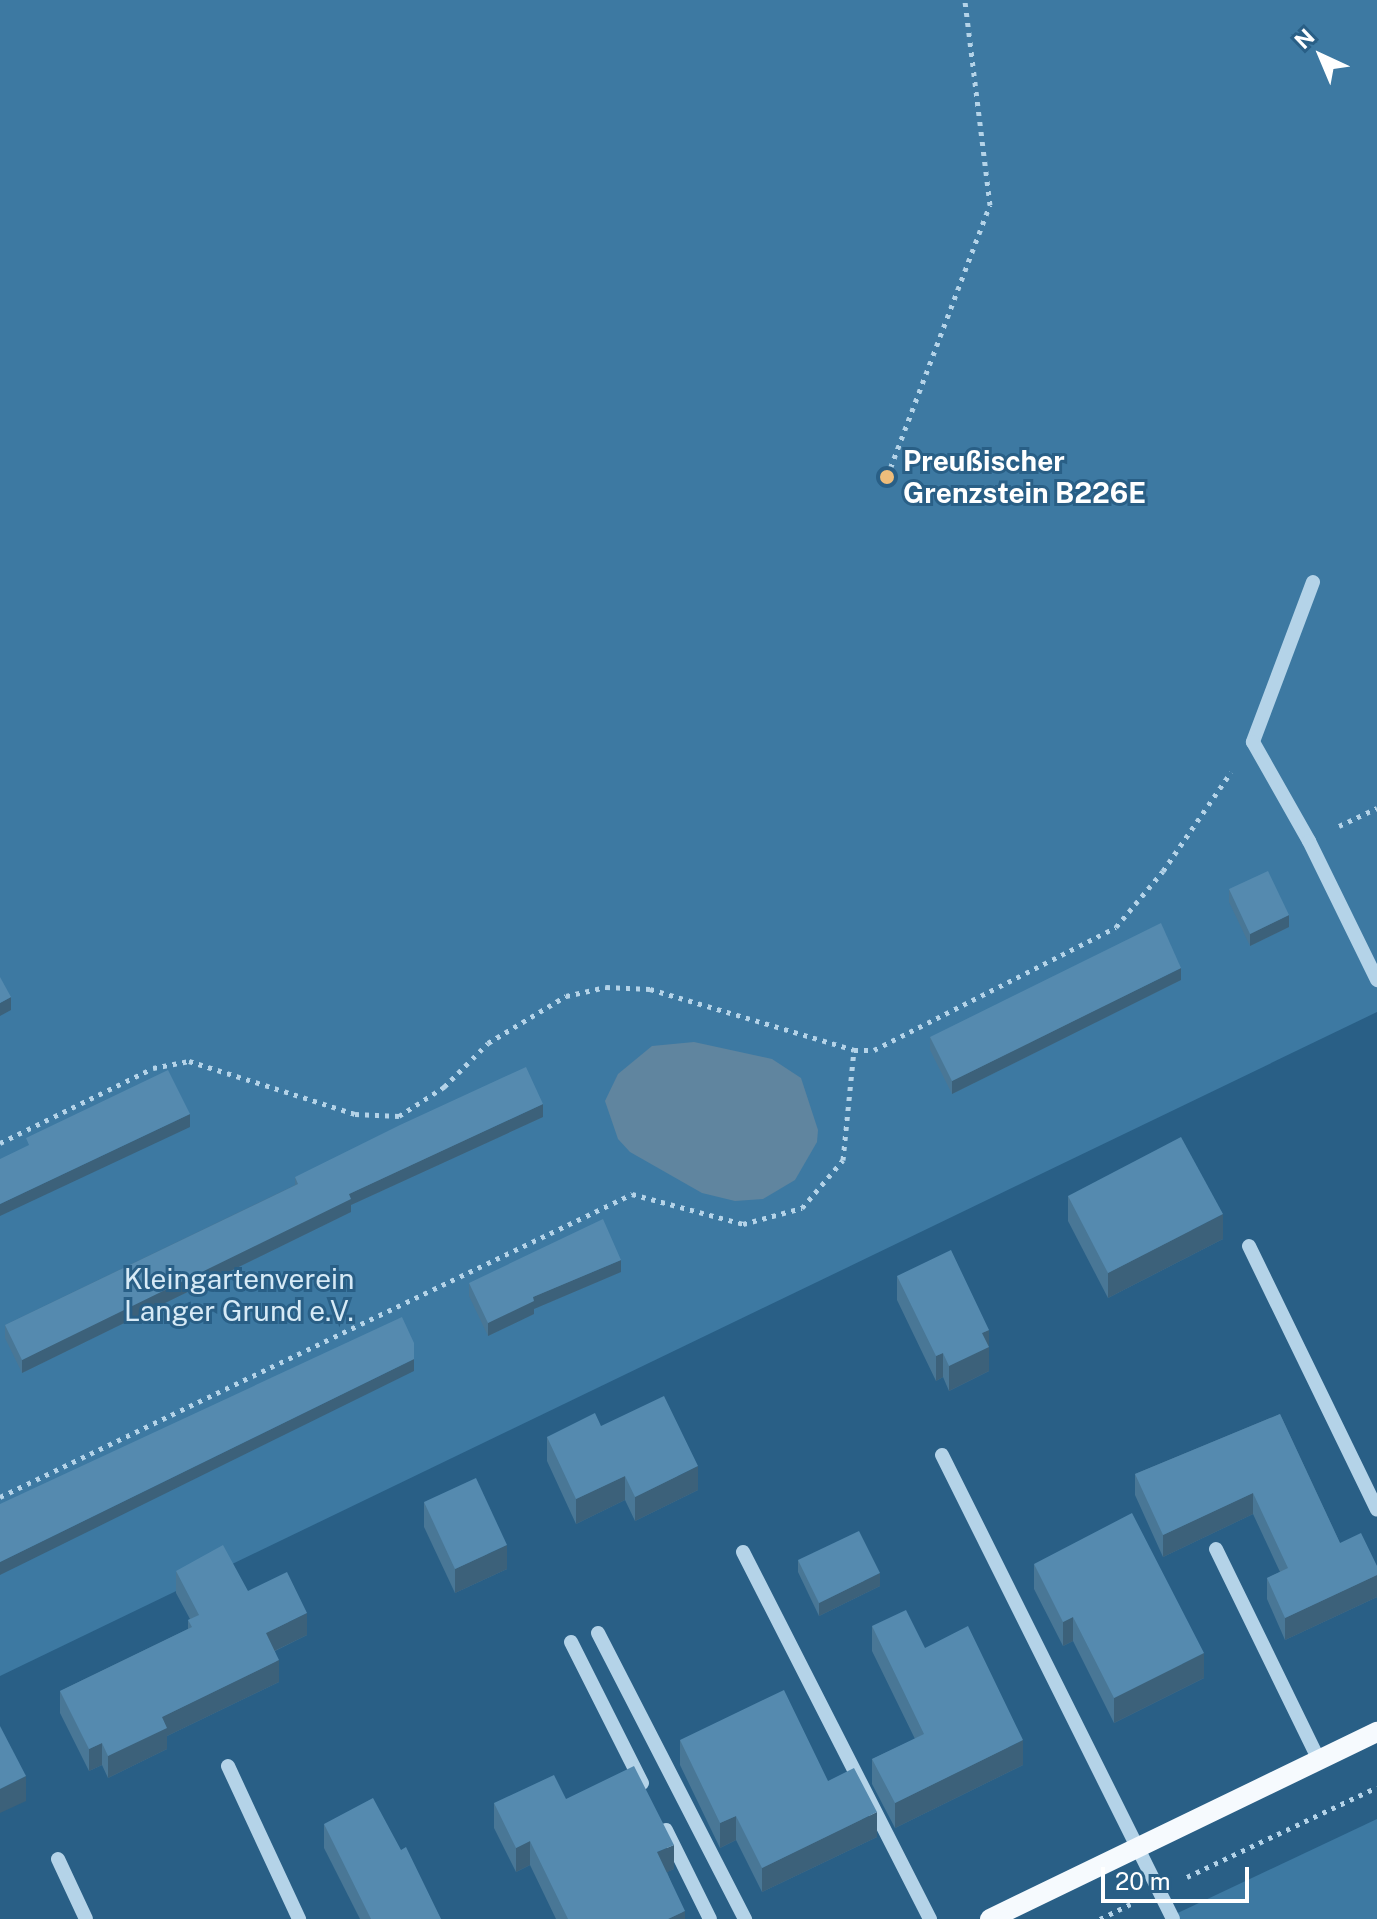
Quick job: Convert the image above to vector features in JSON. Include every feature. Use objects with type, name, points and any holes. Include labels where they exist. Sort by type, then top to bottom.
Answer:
[{"type":"main road","points":[[990,1919],[1377,1732]]},
{"type":"lane","points":[[1313,582],[1253,742],[1309,841],[1377,980]]},
{"type":"lane","points":[[1249,1246],[1377,1510]]},
{"type":"lane","points":[[942,1455],[1140,1847],[1173,1919]]},
{"type":"lane","points":[[1216,1549],[1319,1760]]},
{"type":"lane","points":[[743,1552],[930,1919]]},
{"type":"lane","points":[[598,1633],[745,1919]]},
{"type":"lane","points":[[571,1642],[710,1919]]},
{"type":"lane","points":[[228,1766],[299,1919]]},
{"type":"lane","points":[[58,1859],[86,1919]]},
{"type":"path","points":[[887,477],[990,205],[965,0]]},
{"type":"path","points":[[0,1143],[153,1068],[189,1061],[355,1114],[399,1116],[444,1087],[488,1043],[566,996],[606,987],[650,989],[854,1050],[874,1050],[901,1040],[1116,927],[1157,880],[1253,742]]},
{"type":"path","points":[[1309,841],[1377,808]]},
{"type":"path","points":[[0,1497],[632,1194],[743,1224],[802,1208],[843,1160],[854,1050]]},
{"type":"path","points":[[1100,1919],[1377,1787]]},
{"type":"green space","name":"Kleingartenverein Langer Grund e.V.","points":[[0,0],[1377,0],[1377,1012],[0,1676]]},
{"type":"green space","points":[[1377,1819],[1377,1919],[1165,1919]]},
{"type":"shaded area","points":[[694,1042],[772,1059],[801,1078],[818,1130],[817,1142],[795,1180],[763,1199],[735,1201],[702,1193],[630,1152],[618,1139],[605,1101],[618,1074],[652,1046]]},
{"type":"building","points":[[1268,871],[1289,915],[1250,934],[1229,889]]},
{"type":"building","points":[[1161,923],[1181,968],[952,1081],[930,1037]]},
{"type":"building","points":[[0,977],[11,997],[0,1003]]},
{"type":"building","points":[[526,1067],[543,1104],[349,1194],[351,1199],[22,1360],[5,1325],[298,1184],[295,1177],[400,1125]]},
{"type":"building","points":[[168,1070],[190,1114],[0,1204],[0,1159],[29,1145],[26,1138]]},
{"type":"building","points":[[1181,1137],[1223,1214],[1108,1273],[1068,1196]]},
{"type":"building","points":[[603,1219],[621,1260],[533,1297],[534,1301],[488,1323],[469,1283]]},
{"type":"building","points":[[951,1250],[989,1330],[982,1333],[989,1347],[949,1366],[943,1353],[936,1356],[897,1276]]},
{"type":"building","points":[[402,1317],[414,1343],[414,1359],[0,1562],[0,1504]]},
{"type":"building","points":[[664,1396],[698,1466],[635,1497],[625,1476],[576,1499],[547,1437],[595,1413],[601,1426]]},
{"type":"building","points":[[1280,1414],[1340,1543],[1361,1533],[1377,1566],[1377,1575],[1285,1618],[1267,1578],[1288,1568],[1253,1493],[1163,1535],[1135,1474]]},
{"type":"building","points":[[476,1478],[507,1545],[455,1569],[424,1502]]},
{"type":"building","points":[[1132,1513],[1204,1653],[1114,1698],[1073,1617],[1063,1622],[1034,1564]]},
{"type":"building","points":[[859,1531],[880,1573],[819,1603],[798,1560]]},
{"type":"building","points":[[223,1545],[248,1591],[287,1572],[307,1613],[266,1633],[279,1660],[162,1717],[167,1728],[108,1756],[102,1743],[89,1749],[60,1691],[192,1627],[188,1620],[199,1615],[176,1571]]},
{"type":"building","points":[[906,1610],[925,1648],[968,1626],[1023,1740],[895,1803],[872,1759],[924,1734],[872,1626]]},
{"type":"building","points":[[784,1690],[828,1781],[854,1768],[877,1812],[762,1868],[736,1816],[720,1823],[680,1740]]},
{"type":"building","points":[[0,1726],[26,1776],[0,1789]]},
{"type":"building","points":[[634,1766],[674,1845],[657,1852],[685,1911],[668,1919],[568,1919],[530,1841],[516,1848],[494,1803],[554,1775],[566,1799]]},
{"type":"building","points":[[373,1798],[401,1850],[406,1847],[441,1919],[371,1919],[324,1824]]},
{"type":"place","name":"Preußischer Grenzstein B226E","points":[[887,477]]}]
